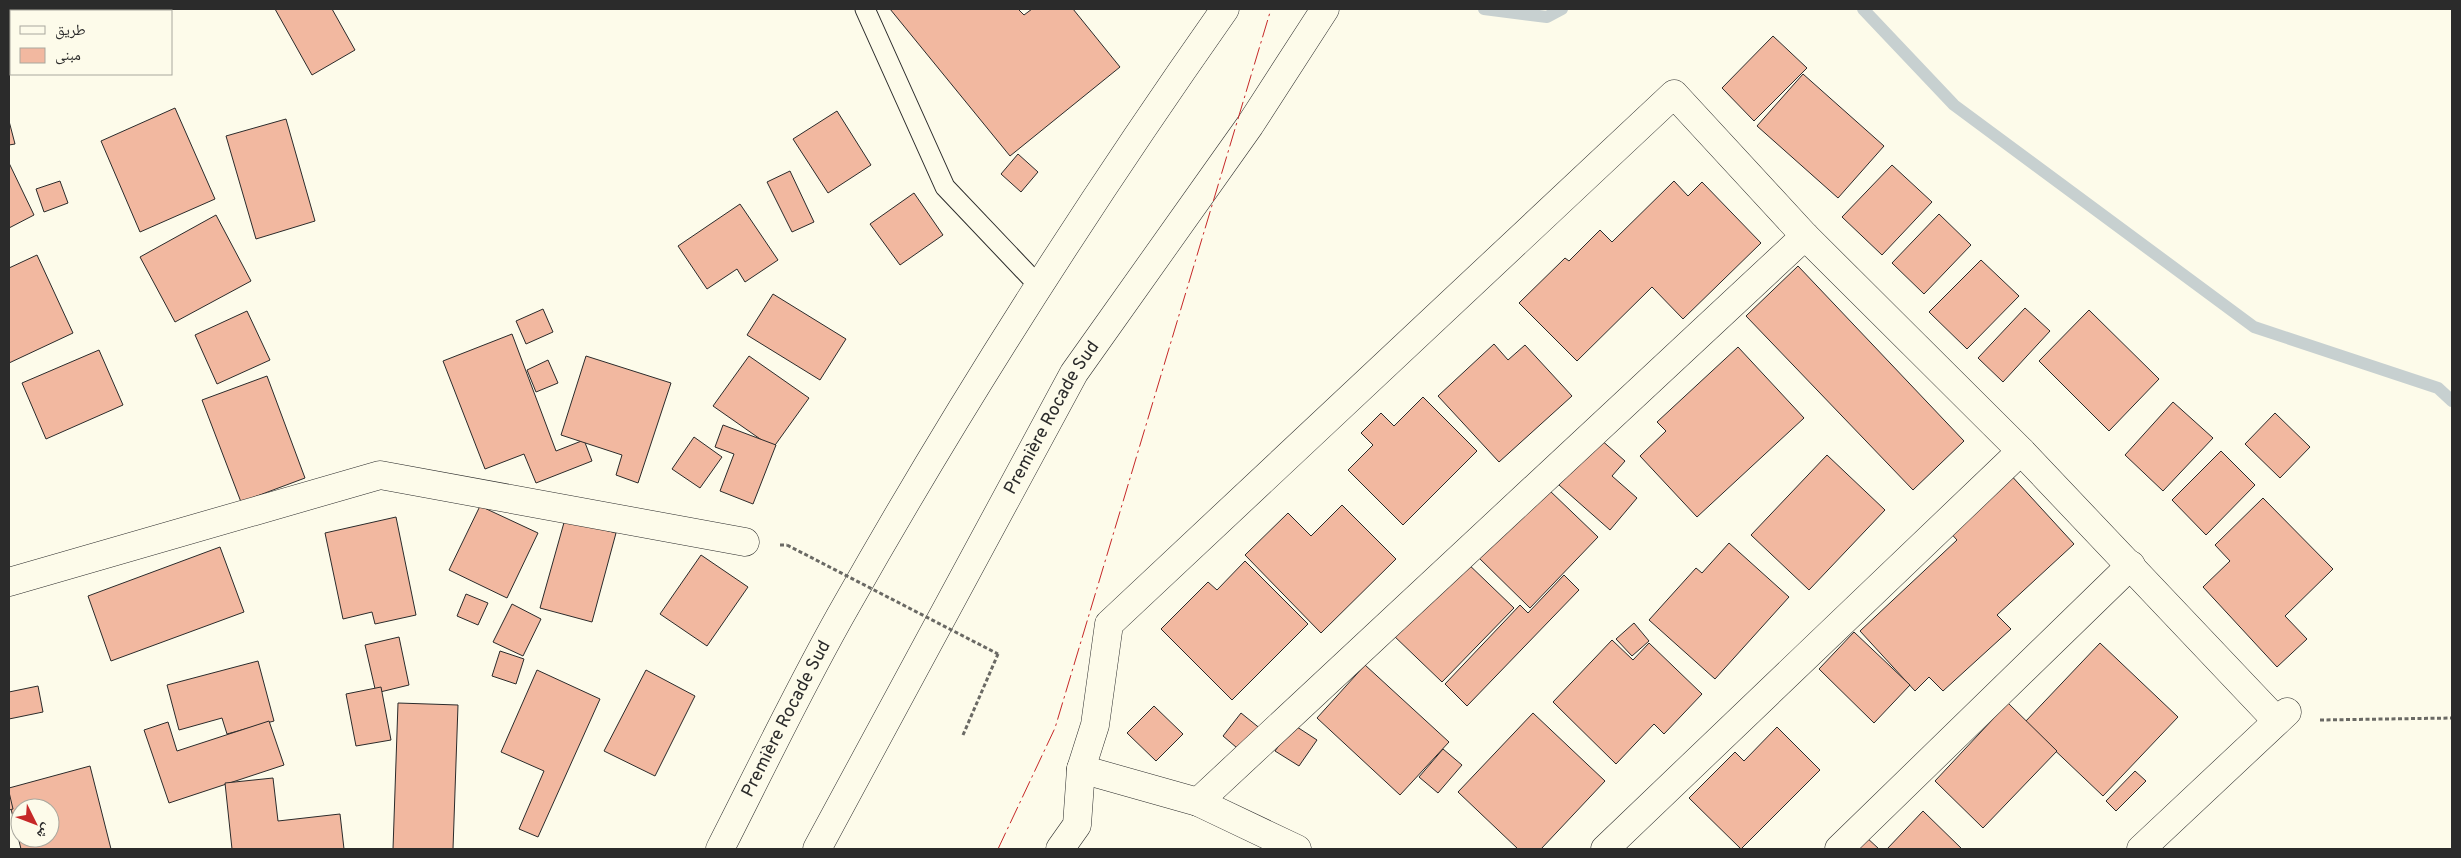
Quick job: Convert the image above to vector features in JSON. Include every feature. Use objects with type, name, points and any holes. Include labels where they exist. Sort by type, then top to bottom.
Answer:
[{"type":"main road","name":"Première Rocade Sud","points":[[720,849],[845,606],[943,438],[1038,285],[1225,9]]},
{"type":"main road","name":"Première Rocade Sud","points":[[817,849],[1074,373],[1250,125],[1325,9]]},
{"type":"main road","points":[[1060,849],[1077,825],[1081,769],[1095,726],[1109,624],[1674,94],[1805,236],[2022,451],[2131,565],[2282,716],[2141,849]]},
{"type":"main road","points":[[1198,802],[1805,236]]},
{"type":"main road","points":[[1605,849],[2022,451]]},
{"type":"main road","points":[[9,582],[380,476],[745,542]]},
{"type":"main road","points":[[1840,849],[2131,565]]},
{"type":"main road","points":[[1081,769],[1198,802],[1297,849]]},
{"type":"lane","points":[[865,9],[945,187],[1038,285]]},
{"type":"path","points":[[787,546],[998,654],[963,735]]},
{"type":"path","points":[[2282,716],[2452,718]]},
{"type":"building","points":[[275,9],[332,9],[355,50],[312,75]]},
{"type":"building","points":[[890,9],[1018,9],[1024,15],[1032,9],[1073,9],[1120,67],[1010,156]]},
{"type":"building","points":[[1773,36],[1807,68],[1754,121],[1722,88]]},
{"type":"building","points":[[1803,74],[1884,146],[1838,198],[1757,126]]},
{"type":"building","points":[[175,108],[215,199],[140,232],[101,141]]},
{"type":"building","points":[[837,111],[871,165],[828,193],[793,139]]},
{"type":"building","points":[[286,119],[315,221],[256,239],[226,136]]},
{"type":"building","points":[[9,121],[15,144],[9,145]]},
{"type":"building","points":[[1018,154],[1038,172],[1021,192],[1001,174]]},
{"type":"building","points":[[9,163],[34,215],[9,228]]},
{"type":"building","points":[[1892,165],[1932,202],[1882,255],[1842,217]]},
{"type":"building","points":[[790,171],[814,222],[792,232],[767,182]]},
{"type":"building","points":[[60,181],[68,203],[44,212],[36,189]]},
{"type":"building","points":[[1674,181],[1688,196],[1702,182],[1761,243],[1683,319],[1652,287],[1577,361],[1519,303],[1565,258],[1569,261],[1600,230],[1612,242]]},
{"type":"building","points":[[914,193],[943,235],[900,265],[870,224]]},
{"type":"building","points":[[740,204],[778,260],[745,282],[737,269],[707,289],[678,246]]},
{"type":"building","points":[[1939,214],[1971,245],[1924,294],[1892,263]]},
{"type":"building","points":[[216,215],[251,281],[175,322],[140,257]]},
{"type":"building","points":[[37,255],[73,333],[9,363],[9,268]]},
{"type":"building","points":[[1981,260],[2019,296],[1967,349],[1929,312]]},
{"type":"building","points":[[1798,266],[1964,441],[1913,490],[1746,316]]},
{"type":"building","points":[[773,294],[846,339],[820,380],[747,335]]},
{"type":"building","points":[[2025,308],[2050,331],[2003,382],[1978,358]]},
{"type":"building","points":[[543,309],[553,332],[526,344],[516,321]]},
{"type":"building","points":[[2089,310],[2159,379],[2109,431],[2039,361]]},
{"type":"building","points":[[247,311],[270,360],[217,384],[195,335]]},
{"type":"building","points":[[512,334],[556,451],[584,440],[592,461],[536,483],[524,454],[485,469],[443,361]]},
{"type":"building","points":[[1494,344],[1508,360],[1525,345],[1572,396],[1499,462],[1438,396]]},
{"type":"building","points":[[1738,347],[1804,418],[1697,517],[1640,456],[1666,431],[1657,422]]},
{"type":"building","points":[[99,350],[123,405],[46,439],[22,383]]},
{"type":"building","points":[[586,356],[671,383],[638,483],[616,475],[622,455],[561,435]]},
{"type":"building","points":[[749,356],[809,398],[773,448],[713,406]]},
{"type":"building","points":[[548,360],[558,383],[536,392],[527,370]]},
{"type":"building","points":[[267,376],[305,478],[241,502],[202,400]]},
{"type":"building","points":[[1423,397],[1477,451],[1403,525],[1348,470],[1373,445],[1361,433],[1381,413],[1394,426]]},
{"type":"building","points":[[2173,402],[2213,438],[2163,491],[2125,455]]},
{"type":"building","points":[[2275,413],[2310,447],[2280,478],[2245,444]]},
{"type":"building","points":[[723,425],[776,445],[753,504],[720,491],[734,454],[715,447]]},
{"type":"building","points":[[694,437],[722,457],[700,488],[672,469]]},
{"type":"building","points":[[1599,438],[1625,461],[1612,476],[1637,498],[1610,530],[1559,485]]},
{"type":"building","points":[[2221,451],[2255,485],[2206,535],[2172,500]]},
{"type":"building","points":[[1827,455],[1885,510],[1809,590],[1751,535]]},
{"type":"building","points":[[2008,472],[2074,544],[1997,615],[2011,629],[1943,691],[1929,677],[1915,691],[1860,631],[1957,540],[1947,529]]},
{"type":"building","points":[[1549,490],[1598,537],[1530,608],[1477,556]]},
{"type":"building","points":[[2263,498],[2333,569],[2285,616],[2307,639],[2277,667],[2203,587],[2230,561],[2215,545]]},
{"type":"building","points":[[1342,505],[1396,559],[1321,633],[1245,555],[1288,513],[1311,536]]},
{"type":"building","points":[[480,506],[538,533],[507,598],[449,570]]},
{"type":"building","points":[[396,517],[416,615],[375,624],[372,612],[343,619],[325,533]]},
{"type":"building","points":[[565,519],[616,533],[592,622],[540,608]]},
{"type":"building","points":[[1729,543],[1789,597],[1715,679],[1649,620],[1696,568],[1702,573]]},
{"type":"building","points":[[220,547],[244,612],[111,661],[88,596]]},
{"type":"building","points":[[701,555],[748,587],[707,646],[660,614]]},
{"type":"building","points":[[1464,560],[1514,608],[1442,682],[1392,634]]},
{"type":"building","points":[[1245,561],[1308,624],[1232,700],[1161,629],[1208,582],[1217,590]]},
{"type":"building","points":[[1564,575],[1579,590],[1467,706],[1445,684],[1520,605],[1528,613]]},
{"type":"building","points":[[466,594],[488,603],[478,625],[457,616]]},
{"type":"building","points":[[512,604],[541,619],[523,656],[493,642]]},
{"type":"building","points":[[1634,623],[1649,641],[1632,656],[1616,639]]},
{"type":"building","points":[[1854,632],[1910,685],[1874,723],[1819,669]]},
{"type":"building","points":[[399,637],[409,685],[376,693],[365,645]]},
{"type":"building","points":[[1612,640],[1633,660],[1649,643],[1702,694],[1664,734],[1654,724],[1616,764],[1553,702]]},
{"type":"building","points":[[2100,643],[2178,717],[2103,796],[2025,722]]},
{"type":"building","points":[[500,651],[524,659],[516,684],[492,676]]},
{"type":"building","points":[[258,661],[274,721],[227,734],[222,718],[179,730],[167,685]]},
{"type":"building","points":[[1365,665],[1449,742],[1400,795],[1317,718]]},
{"type":"building","points":[[537,670],[600,699],[538,837],[519,829],[544,771],[501,752]]},
{"type":"building","points":[[646,670],[695,696],[655,776],[604,751]]},
{"type":"building","points":[[38,686],[43,712],[9,719],[9,692]]},
{"type":"building","points":[[381,687],[391,740],[356,746],[346,694]]},
{"type":"building","points":[[398,703],[458,705],[453,849],[393,849]]},
{"type":"building","points":[[2008,703],[2057,751],[1983,828],[1935,781]]},
{"type":"building","points":[[1154,706],[1183,734],[1156,761],[1127,733]]},
{"type":"building","points":[[1241,713],[1262,730],[1243,753],[1223,736]]},
{"type":"building","points":[[1533,713],[1605,781],[1541,849],[1518,849],[1458,792]]},
{"type":"building","points":[[269,721],[284,765],[169,803],[144,730],[168,722],[177,751]]},
{"type":"building","points":[[1294,725],[1317,740],[1299,766],[1275,751]]},
{"type":"building","points":[[1777,727],[1820,770],[1741,849],[1689,798],[1735,752],[1744,761]]},
{"type":"building","points":[[1443,749],[1462,765],[1438,793],[1419,777]]},
{"type":"building","points":[[90,766],[111,849],[21,849],[60,848],[60,798],[10,798],[10,805],[9,788]]},
{"type":"building","points":[[2135,771],[2146,781],[2116,811],[2106,801]]},
{"type":"building","points":[[273,778],[278,821],[340,814],[344,849],[232,849],[225,783]]},
{"type":"building","points":[[9,792],[10,798],[9,810]]},
{"type":"building","points":[[1923,811],[1962,849],[1887,849]]},
{"type":"building","points":[[1865,836],[1879,849],[1851,849]]},
{"type":"waterway","points":[[1484,9],[1547,17],[1562,9]]},
{"type":"waterway","points":[[1863,9],[1954,105],[2254,327],[2438,388],[2452,401]]},
{"type":"power","points":[[998,849],[1055,728],[1271,9]]}]
